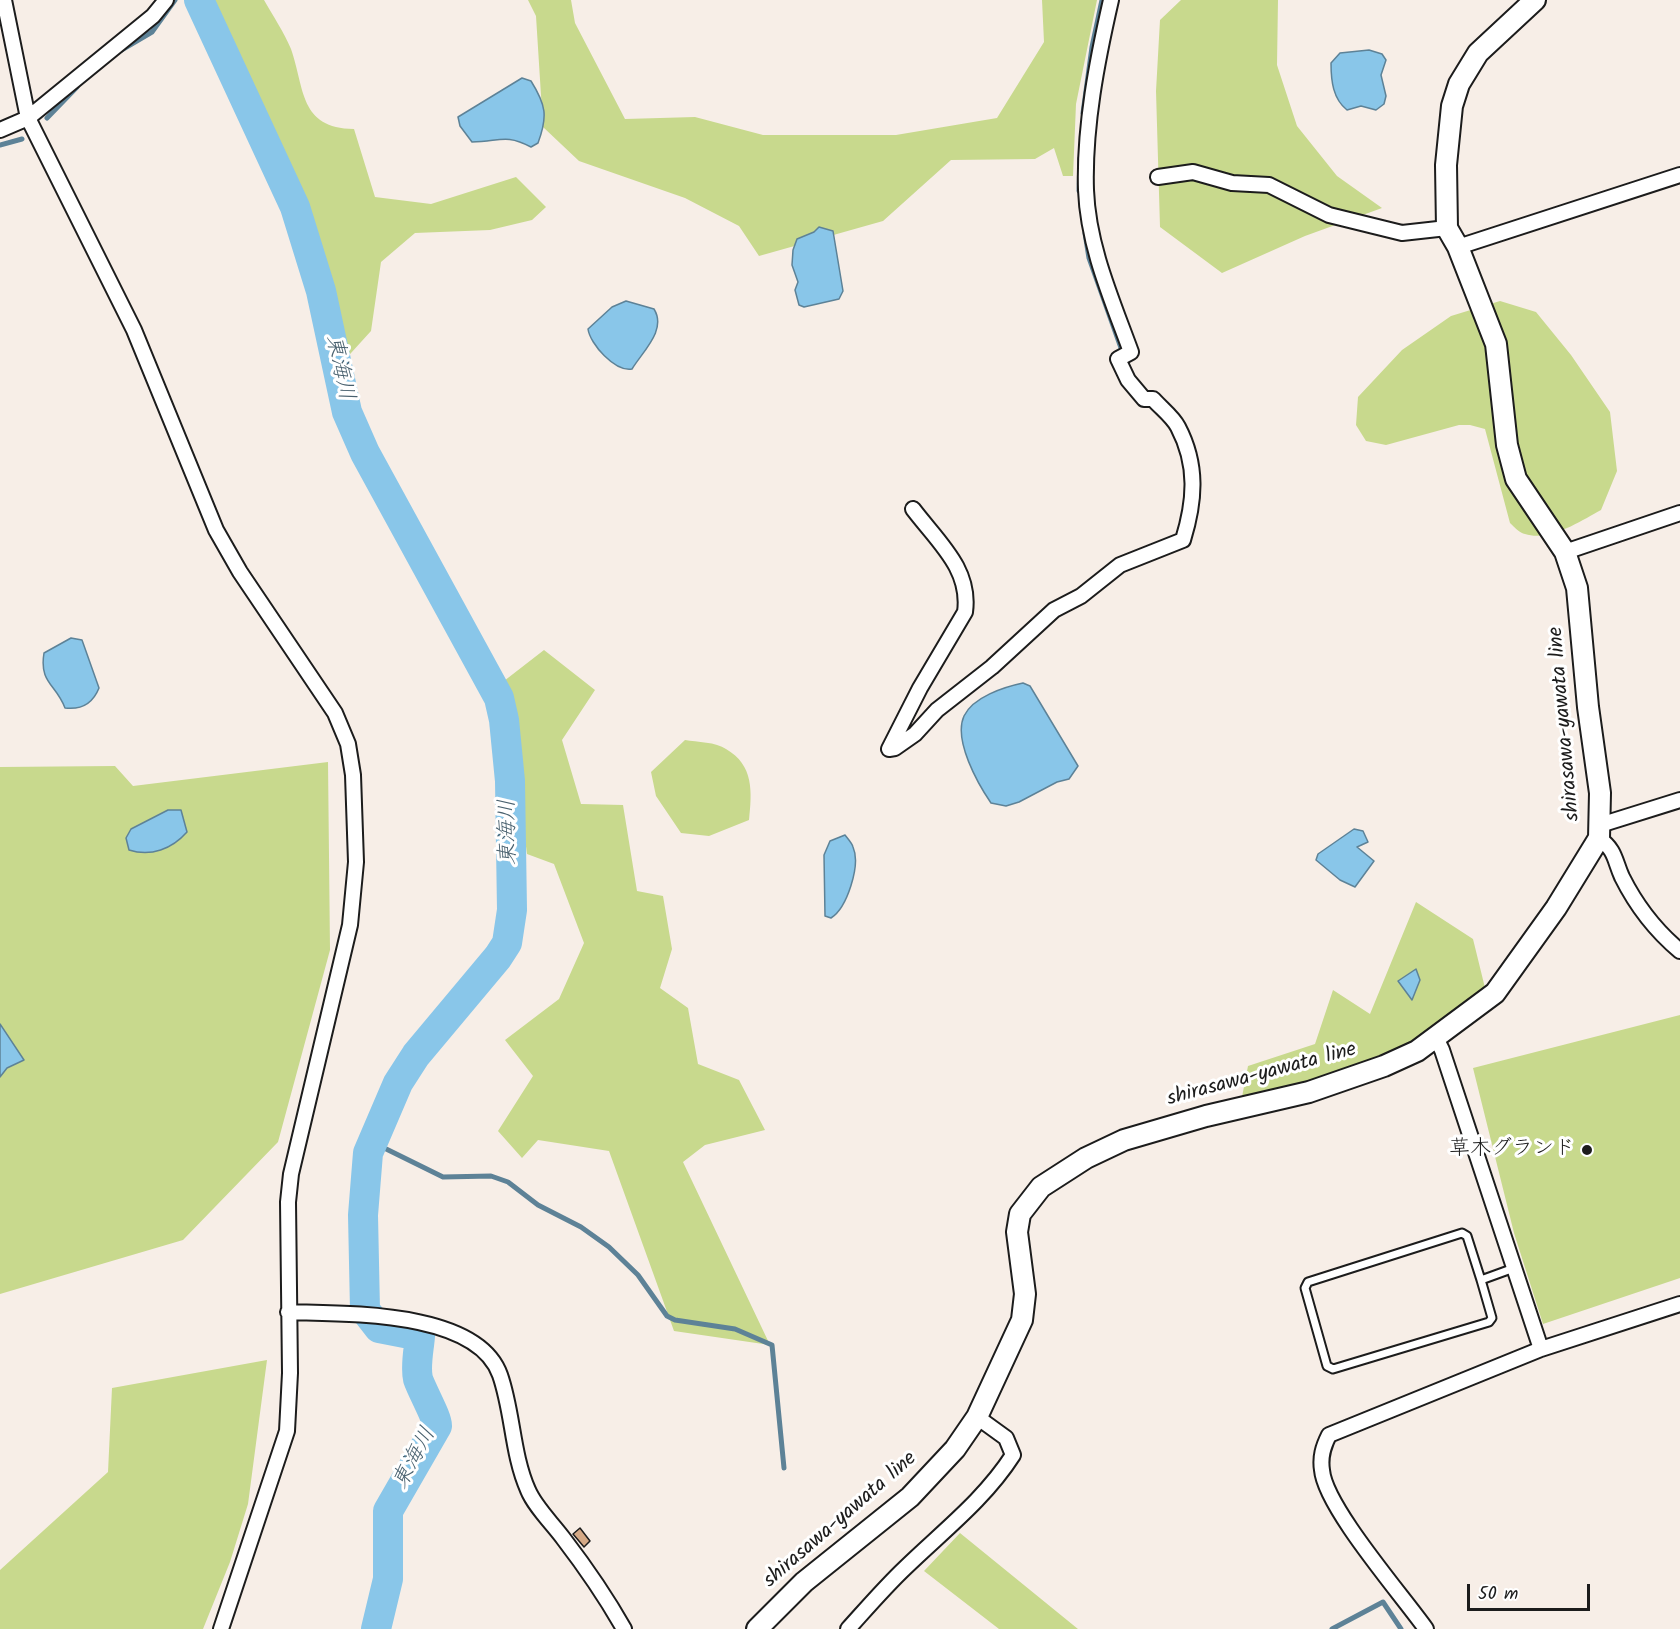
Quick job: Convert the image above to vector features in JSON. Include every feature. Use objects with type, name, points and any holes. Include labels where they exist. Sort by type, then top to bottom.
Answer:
[{"type":"main road","name":"shirasawa-yawata line","points":[[758,1629],[804,1582],[910,1497],[955,1449],[977,1417],[1022,1320],[1025,1294],[1017,1232],[1020,1214],[1041,1187],[1086,1158],[1124,1140],[1206,1116],[1309,1092],[1384,1066],[1417,1051],[1495,993],[1556,908],[1600,832],[1600,793],[1588,707],[1577,588],[1565,552],[1516,479],[1507,445],[1496,344],[1458,247],[1447,228],[1446,165],[1452,106],[1459,84],[1478,53],[1535,0]]},
{"type":"street","points":[[4,0],[28,118],[134,330],[216,530],[240,572],[334,713],[348,744],[353,775],[356,862],[351,917],[291,1174],[287,1215],[290,1372],[287,1431],[221,1629]]},
{"type":"street","points":[[0,130],[28,118],[153,16],[166,0]]},
{"type":"street","points":[[913,509],[960,570],[967,598],[965,612],[920,688],[889,749],[895,748],[915,734],[937,710],[992,667],[1054,610],[1081,596],[1120,565],[1183,540],[1193,508],[1190,461],[1178,425],[1153,399],[1144,399],[1118,359],[1131,352],[1101,271],[1086,191],[1089,126],[1100,48],[1111,0]]},
{"type":"street","points":[[1158,177],[1193,172],[1232,183],[1269,185],[1329,215],[1402,233],[1447,228]]},
{"type":"street","points":[[1458,247],[1680,175]]},
{"type":"street","points":[[1565,552],[1680,513]]},
{"type":"street","points":[[1680,800],[1600,832],[1612,848],[1623,877],[1647,917],[1680,951]]},
{"type":"street","points":[[1436,1038],[1442,1050],[1541,1349]]},
{"type":"street","points":[[1426,1629],[1342,1517],[1322,1473],[1322,1449],[1329,1435],[1541,1349],[1680,1304]]},
{"type":"street","points":[[288,1312],[354,1315],[453,1330],[487,1352],[500,1374],[528,1492],[601,1588],[624,1629]]},
{"type":"street","points":[[848,1629],[906,1567],[960,1519],[999,1477],[1013,1455],[1006,1438],[977,1417]]},
{"type":"lane","points":[[1462,1233],[1467,1236],[1480,1280],[1492,1318],[1489,1322],[1334,1369],[1327,1366],[1305,1288],[1308,1282],[1462,1233]]},
{"type":"lane","points":[[1480,1280],[1514,1268]]},
{"type":"green space","points":[[207,0],[264,0],[291,49],[307,104],[323,122],[336,127],[354,129],[375,197],[431,204],[516,177],[546,207],[532,220],[490,230],[415,233],[381,262],[371,331],[341,364],[325,277],[311,226],[275,140]]},
{"type":"green space","points":[[528,0],[571,0],[575,23],[625,119],[695,117],[763,135],[896,135],[997,118],[1044,42],[1042,0],[1097,0],[1076,104],[1073,176],[1063,176],[1054,148],[1035,159],[951,160],[883,221],[759,256],[739,226],[685,198],[579,161],[543,127],[536,16]]},
{"type":"green space","points":[[1181,0],[1278,0],[1277,65],[1297,126],[1337,176],[1382,208],[1305,236],[1222,273],[1160,227],[1156,91],[1160,20]]},
{"type":"green space","points":[[1500,301],[1536,312],[1571,355],[1610,412],[1617,471],[1601,510],[1554,533],[1534,536],[1517,530],[1510,523],[1485,429],[1459,425],[1386,445],[1366,441],[1356,425],[1358,397],[1402,350],[1451,316]]},
{"type":"green space","points":[[544,650],[595,690],[562,740],[581,804],[623,805],[637,891],[663,896],[672,949],[660,988],[688,1008],[698,1064],[739,1080],[765,1130],[705,1145],[683,1162],[770,1345],[674,1331],[609,1151],[538,1140],[522,1158],[498,1131],[533,1076],[505,1040],[559,999],[584,943],[554,864],[527,854],[504,681]]},
{"type":"green space","points":[[685,740],[722,747],[735,755],[742,763],[749,780],[751,799],[749,820],[709,836],[681,833],[656,796],[651,772]]},
{"type":"green space","points":[[328,762],[330,950],[278,1142],[183,1240],[0,1294],[0,767],[115,766],[133,786]]},
{"type":"green space","points":[[1416,902],[1473,939],[1486,992],[1413,1045],[1375,1064],[1241,1102],[1248,1066],[1315,1044],[1333,990],[1370,1014]]},
{"type":"green space","name":"草木グランド","points":[[1680,1015],[1680,1278],[1543,1324],[1514,1233],[1473,1068]]},
{"type":"green space","points":[[267,1360],[248,1504],[230,1562],[203,1629],[0,1629],[0,1570],[108,1472],[112,1388]]},
{"type":"green space","points":[[960,1533],[1078,1629],[999,1629],[924,1571]]},
{"type":"water","points":[[1369,50],[1382,54],[1386,60],[1381,75],[1386,96],[1384,104],[1376,110],[1361,106],[1347,110],[1342,106],[1334,89],[1331,63],[1340,53]]},
{"type":"water","points":[[522,78],[531,81],[540,97],[544,111],[538,143],[531,147],[508,139],[472,142],[460,126],[458,117]]},
{"type":"water","points":[[819,227],[833,231],[843,291],[839,299],[804,307],[799,305],[795,290],[798,282],[792,265],[793,250],[797,239],[814,232]]},
{"type":"water","points":[[626,301],[654,309],[658,325],[652,340],[632,369],[618,366],[604,356],[593,342],[588,329],[612,307]]},
{"type":"water","points":[[71,638],[82,640],[99,688],[90,701],[81,707],[65,708],[46,677],[43,663],[44,653]]},
{"type":"water","points":[[1023,683],[1030,686],[1078,766],[1069,779],[1057,782],[1019,802],[1006,806],[991,803],[968,761],[961,726],[964,716],[974,703],[998,690]]},
{"type":"water","points":[[168,810],[181,810],[187,832],[175,843],[161,850],[145,853],[129,850],[126,838],[131,829]]},
{"type":"water","points":[[1354,829],[1363,831],[1368,842],[1357,847],[1374,861],[1355,887],[1340,880],[1316,860],[1318,854]]},
{"type":"water","points":[[845,835],[852,844],[855,855],[854,875],[847,896],[837,913],[831,918],[825,916],[824,855],[830,841]]},
{"type":"water","points":[[1416,969],[1420,980],[1412,1000],[1398,981]]},
{"type":"water","points":[[0,1024],[24,1060],[7,1068],[0,1077]]},
{"type":"building","points":[[580,1528],[590,1541],[584,1547],[573,1534]]},
{"type":"waterway","points":[[118,52],[152,32],[175,0]]},
{"type":"waterway","name":"東海川","points":[[199,0],[295,207],[321,291],[347,412],[365,453],[499,698],[504,720],[510,781],[512,910],[507,943],[498,957],[416,1055],[398,1083],[368,1153],[363,1215],[365,1310],[379,1328],[420,1336],[417,1374],[437,1426],[388,1511],[388,1579],[376,1629]]},
{"type":"waterway","points":[[1083,113],[1092,47],[1102,0]]},
{"type":"waterway","points":[[47,118],[77,87]]},
{"type":"waterway","points":[[0,145],[22,139]]},
{"type":"waterway","points":[[1079,191],[1080,158]]},
{"type":"waterway","points":[[1085,233],[1089,258],[1121,348]]},
{"type":"waterway","points":[[372,1142],[443,1177],[491,1176],[508,1182],[538,1205],[581,1227],[609,1247],[638,1275],[667,1316],[675,1320],[735,1329],[772,1345],[784,1468]]},
{"type":"waterway","points":[[1332,1629],[1383,1602],[1401,1629]]},
{"type":"place","name":"草木グランド","points":[[1587,1150]]}]
